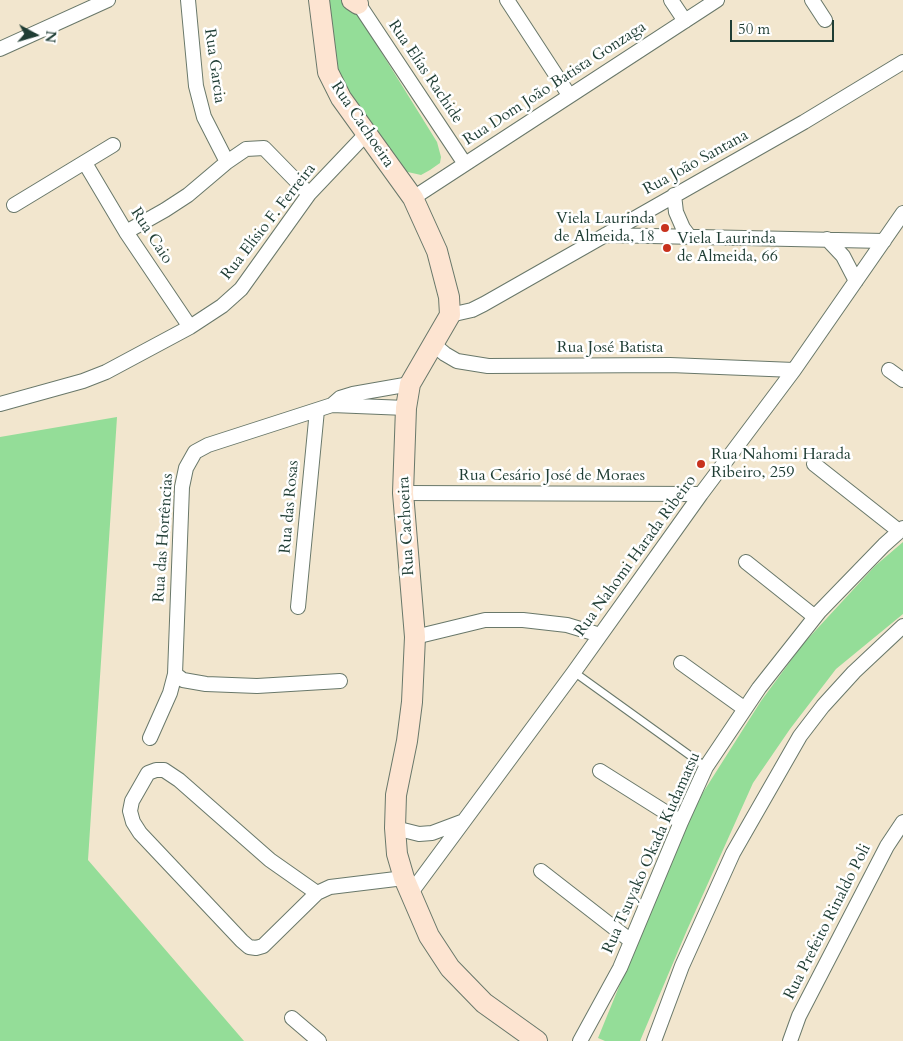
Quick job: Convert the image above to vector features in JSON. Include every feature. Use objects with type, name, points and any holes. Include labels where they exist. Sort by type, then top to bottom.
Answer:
[{"type":"main road","name":"Rua Cachoeira","points":[[323,3],[328,72],[341,98],[414,198],[437,251],[449,297],[450,315],[410,384],[406,408],[403,493],[415,637],[412,702],[407,742],[396,795],[395,828],[397,854],[407,886],[429,936],[450,968],[484,1003],[537,1041]]},
{"type":"street","points":[[0,49],[108,0]]},
{"type":"street","name":"Rua Garcia","points":[[188,0],[196,86],[204,117],[227,162]]},
{"type":"street","points":[[507,0],[569,95]]},
{"type":"street","points":[[671,0],[685,21]]},
{"type":"street","name":"Rua Dom João Batista Gonzaga","points":[[414,198],[716,0]]},
{"type":"street","points":[[812,0],[825,20]]},
{"type":"street","name":"Rua Elías Rachide","points":[[355,1],[465,164]]},
{"type":"street","name":"Rua João Santana","points":[[450,315],[472,310],[484,304],[804,122],[903,62]]},
{"type":"street","name":"Rua Elísio F. Ferreira","points":[[0,404],[83,381],[106,372],[190,327],[222,306],[241,289],[309,194],[366,134]]},
{"type":"street","points":[[14,204],[114,145]]},
{"type":"street","points":[[126,232],[188,195],[227,162],[246,149],[264,148],[309,194]]},
{"type":"street","name":"Rua Caio","points":[[85,163],[126,232],[190,327]]},
{"type":"street","points":[[674,196],[676,212],[689,236]]},
{"type":"street","name":"Rua Nahomi Harada Ribeiro","points":[[407,886],[465,820],[574,672],[701,494],[794,370],[903,213]]},
{"type":"street","points":[[604,235],[884,241]]},
{"type":"street","points":[[827,239],[843,256],[856,281]]},
{"type":"street","name":"Rua José Batista","points":[[433,344],[457,361],[488,366],[670,365],[794,370]]},
{"type":"street","points":[[889,370],[903,380]]},
{"type":"street","name":"Rua das Hortências","points":[[332,405],[340,398],[353,394],[410,384]]},
{"type":"street","name":"Rua das Hortências","points":[[150,738],[165,706],[175,674],[182,487],[186,468],[195,452],[208,445],[332,405],[406,408]]},
{"type":"street","name":"Rua das Rosas","points":[[298,607],[317,410]]},
{"type":"street","points":[[814,464],[901,530]]},
{"type":"street","name":"Rua Cesário José de Moraes","points":[[403,493],[701,494]]},
{"type":"street","name":"Rua Tsuyako Okada Kudamatsu","points":[[580,1041],[620,968],[706,767],[759,688],[815,617],[901,530]]},
{"type":"street","points":[[746,562],[815,617]]},
{"type":"street","points":[[415,637],[484,620],[523,620],[567,626],[600,635]]},
{"type":"street","points":[[657,1040],[682,966],[733,853],[800,736],[823,706],[854,672],[903,626]]},
{"type":"street","points":[[682,662],[745,709]]},
{"type":"street","points":[[175,674],[183,680],[206,684],[257,686],[340,681]]},
{"type":"street","points":[[317,893],[270,860],[179,780],[164,770],[148,773],[132,801],[130,811],[133,822],[140,833],[249,947],[263,946],[317,893],[330,887],[407,886]]},
{"type":"street","points":[[600,771],[681,822]]},
{"type":"street","points":[[395,828],[419,834],[432,833],[465,820]]},
{"type":"street","name":"Rua Prefeito Rinaldo Poli","points":[[790,1041],[799,1016],[887,846],[903,822]]},
{"type":"street","points":[[541,871],[631,941]]},
{"type":"street","points":[[292,1018],[319,1041]]},
{"type":"lane","points":[[574,672],[706,767]]},
{"type":"green space","points":[[328,0],[349,0],[437,142],[441,157],[440,163],[430,170],[421,175],[399,170],[332,64]]},
{"type":"green space","points":[[117,417],[88,860],[244,1041],[0,1041],[0,437]]},
{"type":"green space","points":[[903,542],[903,614],[836,669],[790,729],[753,783],[640,1041],[605,1041],[598,1038],[690,813],[761,701],[803,644],[875,566]]},
{"type":"place","name":"Viela Laurinda de Almeida, 18","points":[[665,228]]},
{"type":"place","name":"Viela Laurinda de Almeida, 66","points":[[667,248]]},
{"type":"place","name":"Rua Nahomi Harada Ribeiro, 259","points":[[701,464]]}]
